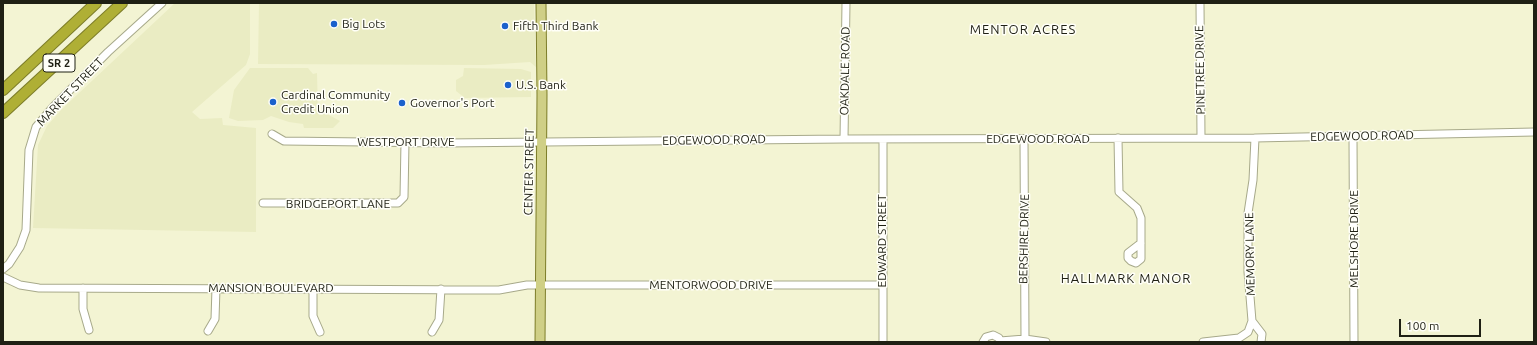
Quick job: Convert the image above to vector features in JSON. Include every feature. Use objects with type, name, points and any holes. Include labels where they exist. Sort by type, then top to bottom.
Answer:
[{"type":"highway","name":"SR 2","points":[[3,90],[96,3]]},
{"type":"highway","name":"SR 2","points":[[3,113],[122,3]]},
{"type":"highway","points":[[114,12],[126,3]]},
{"type":"main road","name":"CENTER STREET","points":[[540,342],[541,3]]},
{"type":"street","name":"MARKET STREET","points":[[3,269],[9,264],[20,247],[26,230],[29,150],[36,127],[53,107],[108,52],[162,3]]},
{"type":"street","name":"OAKDALE ROAD","points":[[844,139],[846,3]]},
{"type":"street","name":"PINETREE DRIVE","points":[[1200,3],[1201,138]]},
{"type":"street","name":"EDGEWOOD ROAD","points":[[541,142],[844,139],[1255,138],[1534,132]]},
{"type":"street","name":"WESTPORT DRIVE","points":[[272,134],[284,141],[541,142]]},
{"type":"street","name":"MELSHORE DRIVE","points":[[1353,137],[1354,342]]},
{"type":"street","points":[[1118,138],[1119,192],[1137,208],[1141,218],[1141,243]]},
{"type":"street","name":"MEMORY LANE","points":[[1241,340],[1248,332],[1252,321],[1248,272],[1248,214],[1253,180],[1255,138]]},
{"type":"street","name":"BERSHIRE DRIVE","points":[[1024,139],[1025,339]]},
{"type":"street","name":"EDWARD STREET","points":[[883,140],[883,342]]},
{"type":"street","name":"BRIDGEPORT LANE","points":[[262,203],[398,203],[404,197],[405,142]]},
{"type":"street","name":"MANSION BOULEVARD","points":[[3,277],[28,287],[83,288],[499,290],[518,285],[540,285]]},
{"type":"street","name":"MENTORWOOD DRIVE","points":[[540,285],[882,285]]},
{"type":"street","points":[[83,288],[83,309],[89,330]]},
{"type":"street","points":[[208,331],[215,319],[216,288]]},
{"type":"street","points":[[313,288],[313,316],[320,332]]},
{"type":"street","points":[[432,332],[439,320],[441,289]]},
{"type":"street","name":"MEMORY LANE","points":[[1252,321],[1262,334],[1261,342]]},
{"type":"street","points":[[983,342],[986,337],[993,335],[1000,342],[1025,339],[1046,342]]},
{"type":"street","points":[[1203,342],[1241,340]]},
{"type":"shaded area","points":[[175,3],[250,3],[250,54],[246,65],[192,112],[200,119],[222,118],[223,125],[256,128],[256,232],[33,228],[38,145],[47,126],[62,109]]},
{"type":"shaded area","points":[[259,3],[534,3],[536,67],[530,62],[484,65],[258,64]]},
{"type":"shaded area","points":[[250,68],[308,68],[313,74],[317,73],[318,114],[327,114],[340,121],[333,128],[304,128],[303,124],[289,122],[271,116],[263,120],[238,121],[229,118],[234,90]]},
{"type":"shaded area","points":[[464,68],[521,69],[531,72],[531,97],[465,98],[456,91],[456,80],[463,76]]},
{"type":"place","name":"Big Lots","points":[[334,24]]},
{"type":"place","name":"Fifth Third Bank","points":[[505,26]]},
{"type":"place","name":"U.S. Bank","points":[[508,85]]},
{"type":"place","name":"Cardinal Community Credit Union","points":[[273,102]]},
{"type":"place","name":"Governor's Port","points":[[402,103]]},
{"type":"district","name":"MENTOR ACRES","points":[[1023,30]]},
{"type":"district","name":"HALLMARK MANOR","points":[[1126,279]]}]
